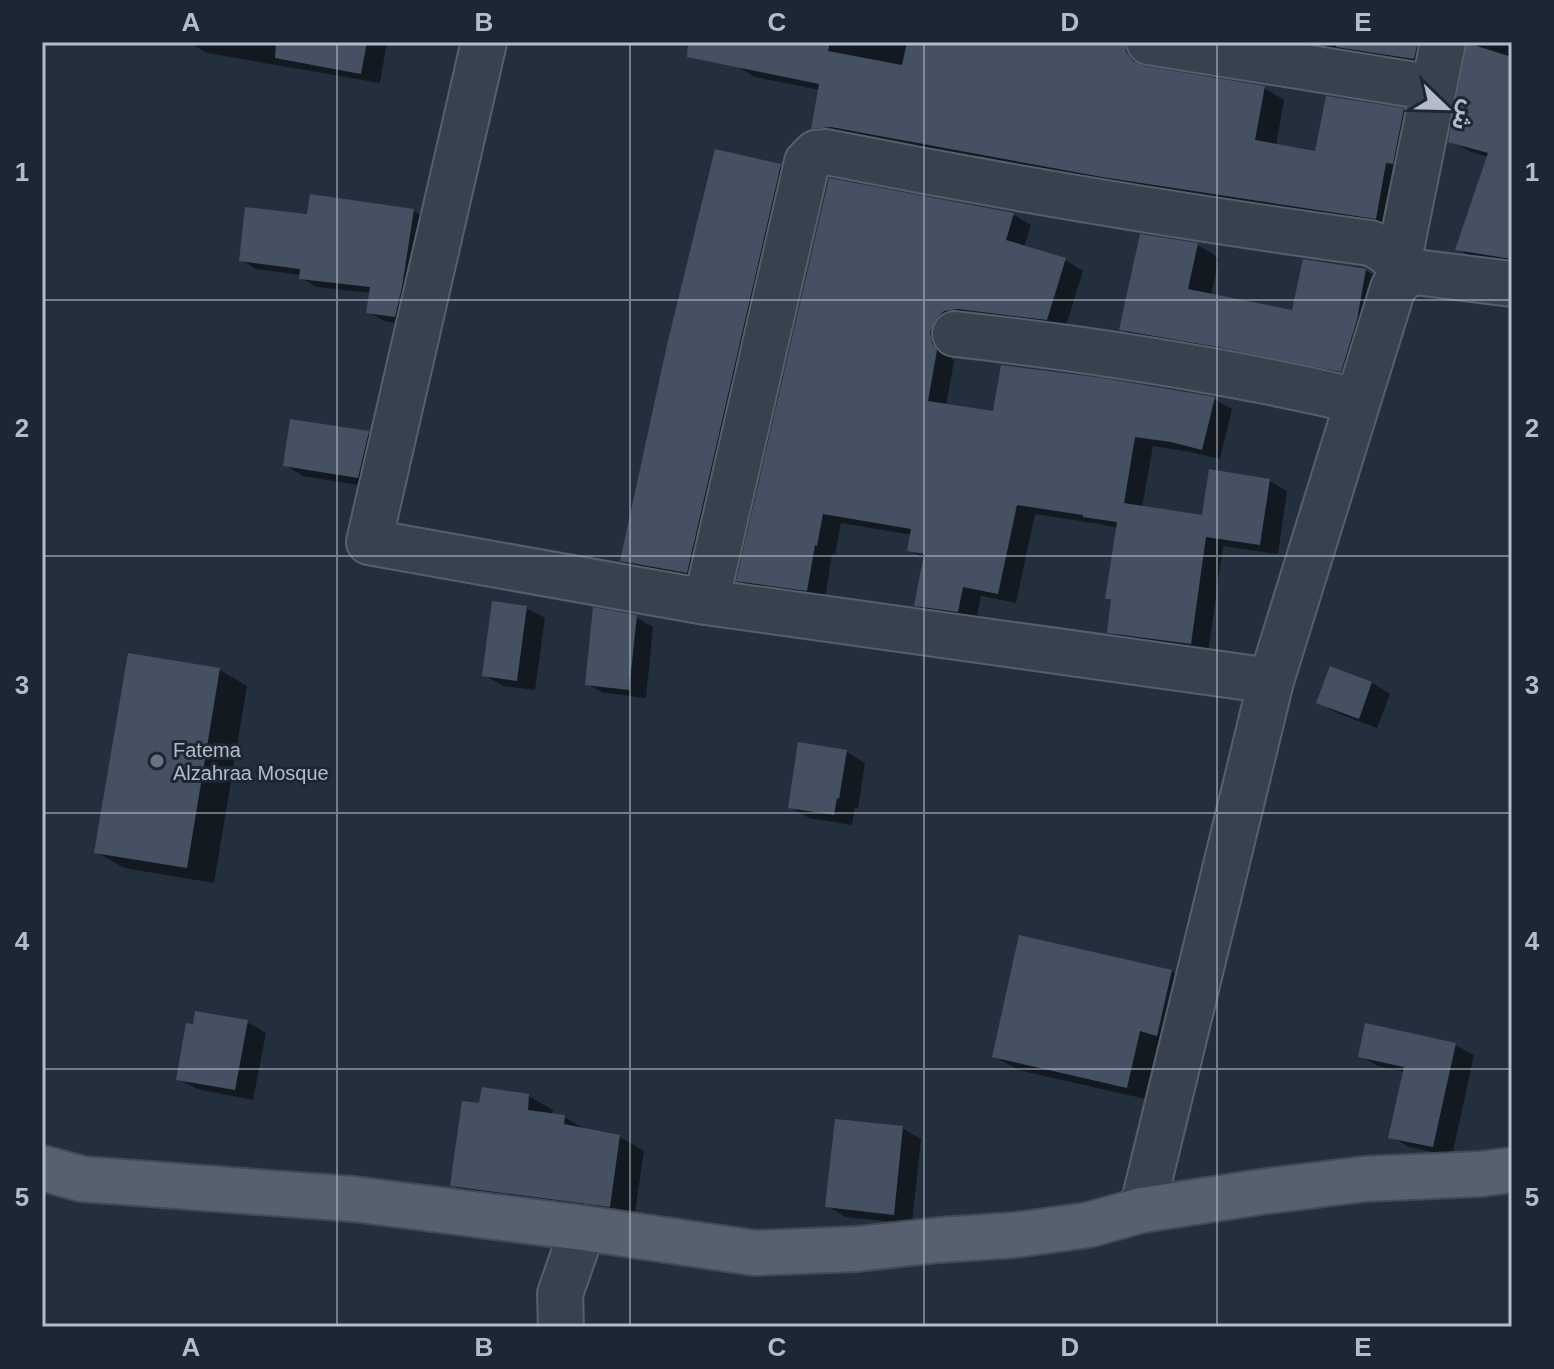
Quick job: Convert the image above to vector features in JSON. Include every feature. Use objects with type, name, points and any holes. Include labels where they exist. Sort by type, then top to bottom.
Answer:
[{"type":"main road","points":[[42,1168],[82,1179],[353,1199],[755,1253],[857,1249],[1015,1235],[1088,1225],[1142,1210],[1260,1192],[1364,1179],[1512,1170]]},
{"type":"street","points":[[484,42],[369,542],[706,602],[1271,681]]},
{"type":"street","points":[[1149,42],[1434,88]]},
{"type":"street","points":[[1142,1210],[1271,681],[1400,270],[1443,42]]},
{"type":"street","points":[[706,602],[807,162],[816,153],[826,152],[1115,205],[1370,243],[1391,254],[1400,270]]},
{"type":"street","points":[[1400,270],[1512,284]]},
{"type":"street","points":[[955,334],[1056,346],[1279,382],[1358,401]]},
{"type":"street","points":[[561,1327],[560,1294],[583,1228]]},
{"type":"building","points":[[276,42],[367,42],[361,74],[275,58]]},
{"type":"building","points":[[688,42],[830,42],[828,51],[902,65],[907,42],[1125,42],[1126,52],[1133,61],[1144,66],[1265,86],[1255,140],[1315,151],[1326,96],[1404,108],[1393,164],[1386,163],[1376,219],[1102,177],[831,127],[811,129],[819,84],[687,57]]},
{"type":"building","points":[[1337,42],[1418,42],[1414,59],[1336,47]]},
{"type":"building","points":[[1467,43],[1512,57],[1512,259],[1455,250],[1488,153],[1448,142]]},
{"type":"building","points":[[715,149],[781,164],[687,573],[620,561],[667,345]]},
{"type":"building","points":[[829,178],[1014,213],[1006,240],[1066,258],[1047,320],[958,309],[944,311],[936,319],[930,332],[937,350],[928,401],[993,411],[1001,365],[1215,397],[1202,450],[1135,437],[1124,503],[1202,515],[1209,469],[1270,479],[1260,545],[1206,537],[1191,644],[1107,633],[1111,599],[1105,599],[1117,522],[1017,505],[998,594],[963,587],[958,612],[914,606],[924,554],[907,551],[911,529],[823,514],[807,591],[736,581]]},
{"type":"building","points":[[310,194],[414,209],[395,317],[366,313],[370,287],[299,279],[300,269],[239,261],[245,207],[307,214]]},
{"type":"building","points":[[1140,234],[1198,243],[1188,289],[1292,310],[1303,259],[1366,269],[1357,320],[1341,372],[1119,330]]},
{"type":"building","points":[[290,419],[369,431],[358,478],[283,466]]},
{"type":"building","points":[[492,601],[527,606],[517,681],[482,676]]},
{"type":"building","points":[[593,607],[637,615],[629,690],[585,685]]},
{"type":"building","name":"Fatema Alzahraa Mosque","points":[[128,653],[220,668],[187,868],[94,853]]},
{"type":"building","points":[[1330,666],[1372,682],[1359,719],[1316,703]]},
{"type":"building","points":[[798,742],[847,750],[834,815],[788,808]]},
{"type":"building","points":[[1019,935],[1172,970],[1157,1036],[1140,1031],[1127,1088],[992,1057]]},
{"type":"building","points":[[195,1011],[248,1020],[235,1090],[176,1080],[186,1023],[193,1024]]},
{"type":"building","points":[[1365,1023],[1456,1043],[1433,1147],[1388,1138],[1404,1067],[1358,1057]]},
{"type":"building","points":[[482,1087],[529,1094],[528,1110],[565,1115],[564,1124],[620,1135],[610,1207],[450,1186],[462,1101],[479,1103]]},
{"type":"building","points":[[835,1119],[903,1126],[894,1215],[825,1207]]},
{"type":"place","name":"Fatema Alzahraa Mosque","points":[[157,761]]}]
